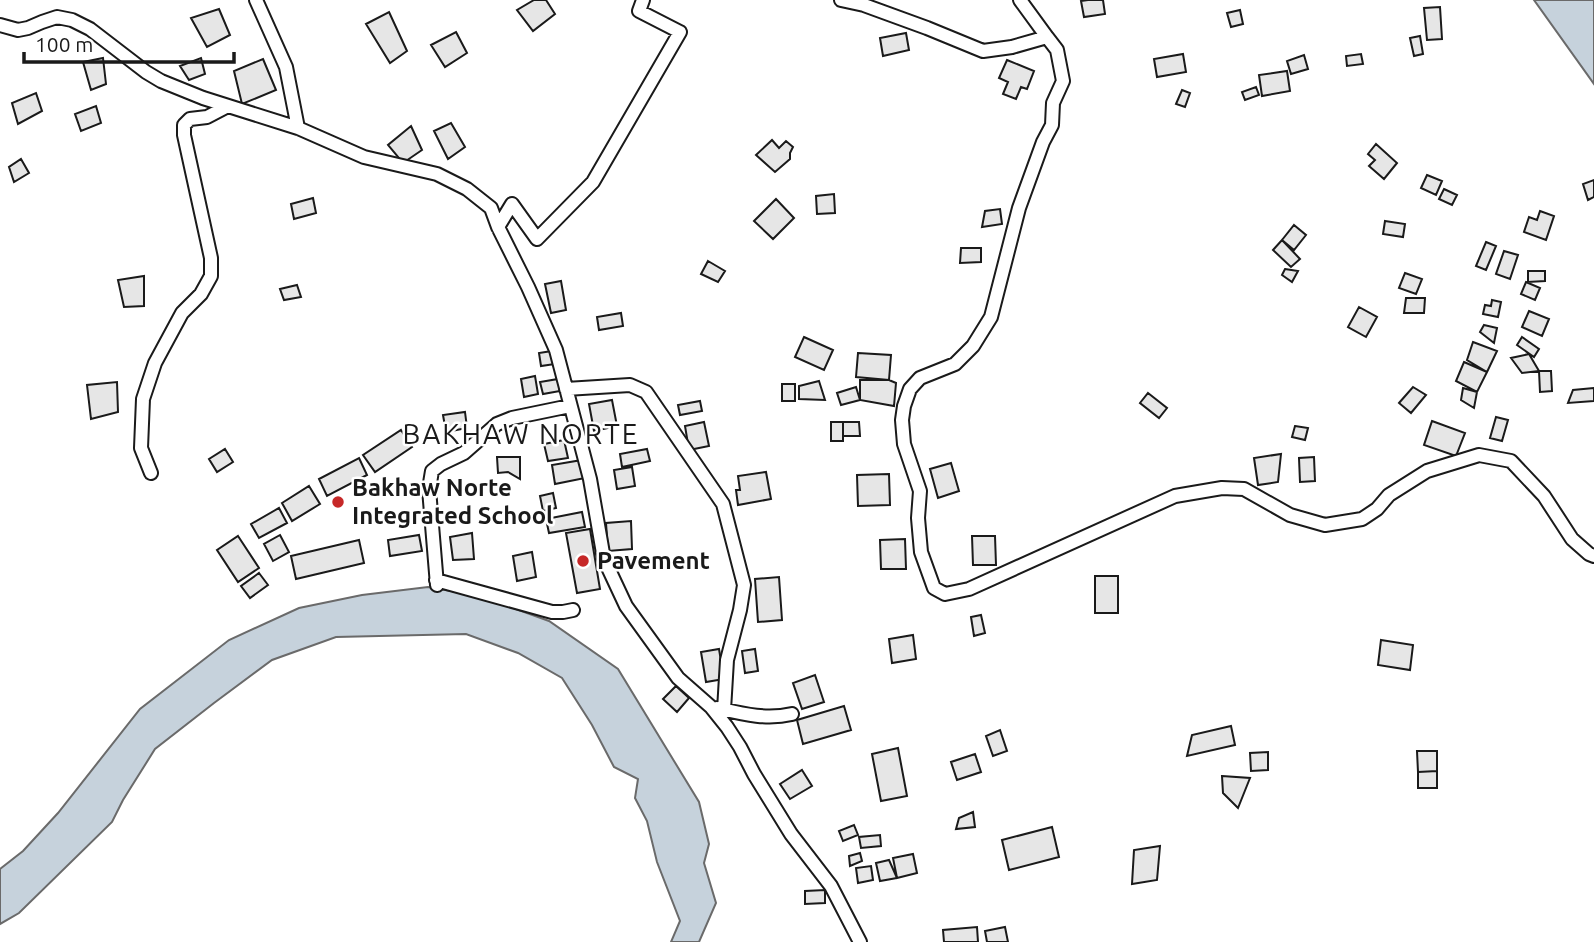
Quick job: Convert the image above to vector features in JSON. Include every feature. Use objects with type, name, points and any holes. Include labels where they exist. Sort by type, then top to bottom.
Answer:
[{"type":"street","points":[[256,0],[286,67],[298,128]]},
{"type":"street","points":[[498,227],[512,204],[537,239],[593,182],[680,32],[639,11],[643,0]]},
{"type":"street","points":[[841,0],[915,23],[983,51],[1012,47],[1047,37]]},
{"type":"street","points":[[1020,0],[1057,50],[1063,81],[1053,103],[1052,125],[1019,208],[991,317],[973,346],[955,364],[920,379],[910,389],[904,406],[904,444],[920,491],[918,518],[921,552],[933,587],[945,594],[969,589],[1175,496],[1222,488],[1244,489],[1290,515],[1325,525],[1362,519],[1377,509],[1389,495],[1427,471],[1479,455],[1511,461],[1544,496],[1572,539],[1594,556]]},
{"type":"street","points":[[0,25],[18,30],[57,17],[72,20],[90,29],[161,81],[203,98],[298,128],[364,157],[437,174],[467,189],[491,208],[556,351],[590,480],[604,559],[626,606],[678,678],[718,708],[791,834],[831,886],[859,942]]},
{"type":"street","points":[[151,473],[141,448],[143,399],[155,363],[182,313],[201,294],[211,276],[211,258],[184,125],[190,119],[207,117],[228,106]]},
{"type":"street","points":[[566,389],[630,385],[646,392],[723,504],[744,585],[718,708]]},
{"type":"street","points":[[570,406],[512,418],[497,424],[464,453],[432,471],[429,489],[436,582],[552,612],[573,610]]},
{"type":"street","points":[[718,708],[762,717],[792,714]]},
{"type":"shaded area","points":[[1534,0],[1594,0],[1594,84]]},
{"type":"shaded area","points":[[428,587],[480,596],[549,621],[618,669],[699,802],[709,844],[704,863],[716,903],[699,942],[671,942],[680,921],[657,862],[647,821],[635,798],[638,779],[614,767],[592,725],[562,678],[518,653],[466,634],[336,637],[272,660],[155,749],[112,822],[19,913],[0,924],[0,869],[23,851],[58,813],[140,709],[229,640],[299,608],[362,595]]},
{"type":"building","points":[[534,0],[546,0],[555,14],[533,31],[517,10]]},
{"type":"building","points":[[1103,0],[1105,14],[1084,17],[1081,1]]},
{"type":"building","points":[[1440,7],[1442,39],[1427,40],[1424,8]]},
{"type":"building","points":[[219,9],[230,35],[207,47],[191,18]]},
{"type":"building","points":[[1240,10],[1243,24],[1231,27],[1227,13]]},
{"type":"building","points":[[389,12],[407,51],[390,63],[366,24]]},
{"type":"building","points":[[456,32],[467,53],[445,67],[431,45]]},
{"type":"building","points":[[906,33],[909,50],[883,56],[880,38]]},
{"type":"building","points":[[1420,36],[1423,54],[1414,56],[1410,38]]},
{"type":"building","points":[[1183,54],[1186,72],[1157,77],[1154,59]]},
{"type":"building","points":[[1361,54],[1363,64],[1347,66],[1346,56]]},
{"type":"building","points":[[1304,55],[1308,69],[1291,74],[1287,61]]},
{"type":"building","points":[[103,58],[106,84],[91,90],[83,62]]},
{"type":"building","points":[[201,58],[205,74],[189,80],[180,66]]},
{"type":"building","points":[[263,59],[276,90],[242,104],[234,71]]},
{"type":"building","points":[[1007,60],[1034,71],[1027,89],[1021,87],[1016,99],[1003,94],[1008,82],[999,78]]},
{"type":"building","points":[[1287,71],[1290,91],[1262,96],[1259,75]]},
{"type":"building","points":[[1256,87],[1259,95],[1245,100],[1242,92]]},
{"type":"building","points":[[1182,90],[1190,93],[1185,107],[1176,104]]},
{"type":"building","points":[[36,93],[42,111],[18,124],[12,103]]},
{"type":"building","points":[[96,106],[101,123],[81,131],[75,114]]},
{"type":"building","points":[[451,123],[465,147],[448,159],[434,131]]},
{"type":"building","points":[[411,126],[422,150],[403,163],[388,145]]},
{"type":"building","points":[[772,140],[779,148],[786,141],[793,147],[790,159],[775,172],[756,155]]},
{"type":"building","points":[[1376,144],[1397,163],[1384,179],[1369,166],[1375,160],[1368,154]]},
{"type":"building","points":[[21,159],[29,173],[14,182],[9,167]]},
{"type":"building","points":[[1427,175],[1442,181],[1436,195],[1421,188]]},
{"type":"building","points":[[1594,180],[1594,197],[1588,200],[1583,184]]},
{"type":"building","points":[[1444,189],[1457,195],[1452,205],[1439,199]]},
{"type":"building","points":[[834,194],[835,213],[817,214],[816,196]]},
{"type":"building","points":[[313,198],[316,213],[294,219],[291,204]]},
{"type":"building","points":[[776,199],[794,218],[773,239],[754,221]]},
{"type":"building","points":[[1000,209],[1002,224],[982,227],[985,211]]},
{"type":"building","points":[[1540,211],[1554,216],[1546,240],[1524,232],[1529,217],[1537,220]]},
{"type":"building","points":[[1385,221],[1405,224],[1403,237],[1383,234]]},
{"type":"building","points":[[1294,225],[1306,235],[1294,250],[1282,240]]},
{"type":"building","points":[[1282,240],[1300,259],[1291,267],[1273,250]]},
{"type":"building","points":[[1486,242],[1496,246],[1486,270],[1476,266]]},
{"type":"building","points":[[961,248],[981,248],[981,262],[960,263]]},
{"type":"building","points":[[1504,251],[1518,255],[1510,279],[1496,274]]},
{"type":"building","points":[[708,261],[725,271],[718,282],[701,274]]},
{"type":"building","points":[[1285,269],[1298,271],[1292,282],[1282,275]]},
{"type":"building","points":[[1528,271],[1545,271],[1545,281],[1528,282]]},
{"type":"building","points":[[1405,273],[1422,279],[1416,294],[1399,288]]},
{"type":"building","points":[[144,276],[144,306],[124,307],[118,280]]},
{"type":"building","points":[[561,281],[566,310],[551,313],[545,284]]},
{"type":"building","points":[[1526,282],[1540,288],[1535,300],[1521,294]]},
{"type":"building","points":[[297,285],[301,297],[284,300],[280,289]]},
{"type":"building","points":[[1406,298],[1425,298],[1424,313],[1404,313]]},
{"type":"building","points":[[1492,300],[1501,302],[1498,317],[1483,314],[1485,305],[1491,306]]},
{"type":"building","points":[[1359,307],[1377,317],[1366,337],[1348,327]]},
{"type":"building","points":[[1529,311],[1549,319],[1542,336],[1522,327]]},
{"type":"building","points":[[621,313],[623,326],[599,330],[597,317]]},
{"type":"building","points":[[1484,325],[1497,328],[1494,343],[1480,332]]},
{"type":"building","points":[[804,337],[833,350],[824,370],[795,357]]},
{"type":"building","points":[[1522,337],[1539,349],[1534,357],[1517,345]]},
{"type":"building","points":[[1473,342],[1497,351],[1487,372],[1467,360]]},
{"type":"building","points":[[552,351],[555,364],[541,366],[539,353]]},
{"type":"building","points":[[858,353],[891,355],[889,380],[856,377]]},
{"type":"building","points":[[1529,354],[1539,371],[1522,373],[1511,358]]},
{"type":"building","points":[[1464,362],[1487,372],[1477,392],[1456,381]]},
{"type":"building","points":[[1539,371],[1551,371],[1552,391],[1540,392]]},
{"type":"building","points":[[535,376],[538,394],[524,397],[521,379]]},
{"type":"building","points":[[558,379],[560,391],[543,394],[540,382]]},
{"type":"building","points":[[860,380],[889,380],[896,383],[894,406],[860,400]]},
{"type":"building","points":[[819,381],[825,400],[799,399],[799,386]]},
{"type":"building","points":[[117,382],[118,412],[91,419],[87,385]]},
{"type":"building","points":[[782,384],[795,384],[795,401],[782,401]]},
{"type":"building","points":[[856,387],[860,400],[841,405],[837,393]]},
{"type":"building","points":[[1413,387],[1426,395],[1411,413],[1399,403]]},
{"type":"building","points":[[1463,388],[1477,392],[1474,408],[1461,400]]},
{"type":"building","points":[[1594,388],[1594,401],[1568,403],[1573,390]]},
{"type":"building","points":[[1148,393],[1167,408],[1159,418],[1140,403]]},
{"type":"building","points":[[612,400],[617,426],[594,431],[589,404]]},
{"type":"building","points":[[700,401],[702,411],[680,415],[678,405]]},
{"type":"building","points":[[465,412],[467,428],[446,432],[443,415]]},
{"type":"building","points":[[1496,417],[1508,420],[1502,441],[1490,438]]},
{"type":"building","points":[[1432,421],[1465,433],[1456,456],[1424,445]]},
{"type":"building","points":[[704,422],[709,446],[689,450],[685,426]]},
{"type":"building","points":[[831,422],[843,422],[843,441],[831,441]]},
{"type":"building","points":[[843,422],[859,422],[860,436],[843,436]]},
{"type":"building","points":[[1295,426],[1308,428],[1305,440],[1292,437]]},
{"type":"building","points":[[401,430],[412,447],[375,472],[363,455]]},
{"type":"building","points":[[564,440],[568,458],[548,461],[544,444]]},
{"type":"building","points":[[225,449],[233,462],[217,472],[209,459]]},
{"type":"building","points":[[647,449],[650,461],[622,467],[620,454]]},
{"type":"building","points":[[1281,454],[1278,482],[1258,485],[1254,458]]},
{"type":"building","points":[[497,457],[520,457],[520,479],[508,472],[498,473]]},
{"type":"building","points":[[1314,457],[1315,481],[1300,482],[1299,458]]},
{"type":"building","points":[[359,458],[367,475],[327,496],[319,479]]},
{"type":"building","points":[[582,460],[585,478],[555,484],[552,465]]},
{"type":"building","points":[[951,463],[959,491],[938,498],[930,469]]},
{"type":"building","points":[[632,467],[635,486],[617,489],[614,470]]},
{"type":"building","points":[[766,472],[771,499],[738,505],[738,476]]},
{"type":"building","points":[[889,474],[890,505],[858,506],[857,475]]},
{"type":"building","points":[[309,486],[320,504],[292,521],[282,503]]},
{"type":"building","points":[[553,493],[556,508],[543,511],[540,496]]},
{"type":"building","points":[[279,508],[287,523],[259,538],[251,524]]},
{"type":"building","points":[[582,512],[585,527],[549,533],[546,519]]},
{"type":"building","points":[[631,521],[632,549],[608,551],[606,523]]},
{"type":"building","name":"Pavement","points":[[590,529],[600,589],[577,593],[566,533]]},
{"type":"building","points":[[472,533],[474,559],[453,560],[450,537]]},
{"type":"building","points":[[280,535],[289,552],[273,561],[264,544]]},
{"type":"building","points":[[419,535],[422,551],[390,556],[388,540]]},
{"type":"building","points":[[238,536],[259,568],[238,582],[217,550]]},
{"type":"building","points":[[972,536],[995,536],[996,565],[973,565]]},
{"type":"building","points":[[905,539],[906,569],[881,569],[880,540]]},
{"type":"building","points":[[359,540],[364,563],[296,579],[291,556]]},
{"type":"building","points":[[532,552],[536,577],[517,581],[513,556]]},
{"type":"building","points":[[259,573],[268,585],[250,598],[241,586]]},
{"type":"building","points":[[1095,576],[1118,576],[1118,613],[1095,613]]},
{"type":"building","points":[[779,577],[782,620],[758,622],[755,579]]},
{"type":"building","points":[[981,615],[985,633],[974,636],[971,617]]},
{"type":"building","points":[[913,635],[916,659],[892,663],[889,639]]},
{"type":"building","points":[[1381,640],[1413,645],[1410,670],[1378,665]]},
{"type":"building","points":[[719,649],[724,679],[706,682],[701,652]]},
{"type":"building","points":[[755,649],[758,671],[745,673],[742,651]]},
{"type":"building","points":[[815,675],[824,702],[802,709],[793,683]]},
{"type":"building","points":[[676,686],[689,698],[677,712],[663,699]]},
{"type":"building","points":[[844,706],[851,730],[803,744],[797,720]]},
{"type":"building","points":[[1231,726],[1235,745],[1187,756],[1192,735]]},
{"type":"building","points":[[1000,730],[1007,751],[993,756],[986,736]]},
{"type":"building","points":[[898,748],[907,796],[881,801],[872,754]]},
{"type":"building","points":[[1417,751],[1437,751],[1437,771],[1418,772]]},
{"type":"building","points":[[1268,752],[1268,770],[1251,771],[1250,753]]},
{"type":"building","points":[[975,754],[981,772],[957,780],[951,762]]},
{"type":"building","points":[[802,770],[812,786],[790,799],[780,784]]},
{"type":"building","points":[[1437,771],[1437,788],[1418,788],[1418,772]]},
{"type":"building","points":[[1222,776],[1250,778],[1238,808],[1223,793]]},
{"type":"building","points":[[973,812],[975,827],[956,829],[959,818]]},
{"type":"building","points":[[854,825],[858,835],[843,841],[839,831]]},
{"type":"building","points":[[1052,827],[1059,857],[1009,870],[1002,840]]},
{"type":"building","points":[[880,835],[881,846],[861,848],[859,837]]},
{"type":"building","points":[[1160,846],[1157,880],[1132,884],[1134,850]]},
{"type":"building","points":[[860,853],[862,861],[850,866],[849,856]]},
{"type":"building","points":[[913,854],[917,873],[897,878],[893,858]]},
{"type":"building","points":[[889,860],[897,878],[880,881],[876,863]]},
{"type":"building","points":[[871,866],[873,880],[858,883],[856,868]]},
{"type":"building","points":[[825,890],[825,903],[805,904],[805,891]]},
{"type":"building","points":[[977,927],[978,942],[944,942],[943,930]]},
{"type":"building","points":[[1005,927],[1008,942],[987,942],[985,931]]},
{"type":"place","name":"Bakhaw Norte Integrated School","points":[[338,502]]},
{"type":"place","name":"Pavement","points":[[583,561]]},
{"type":"district","name":"BAKHAW NORTE","points":[[521,434]]}]
